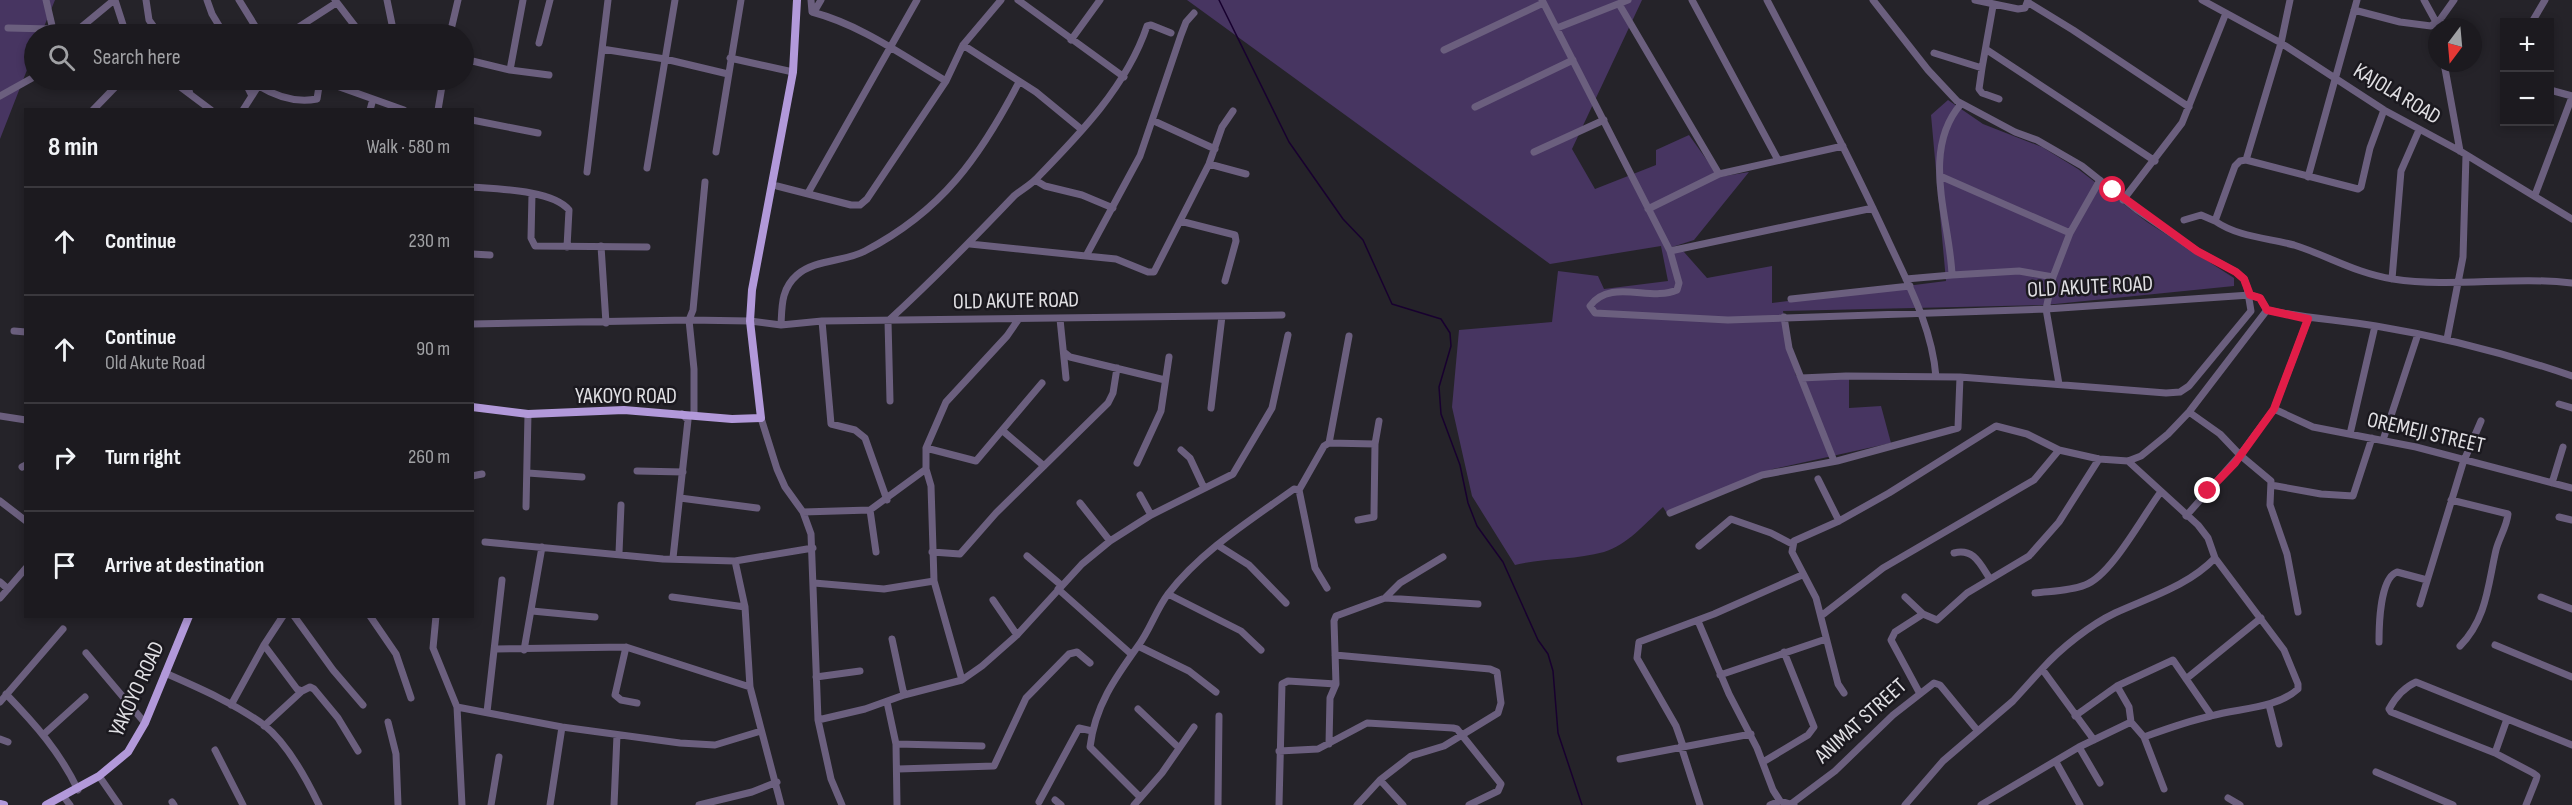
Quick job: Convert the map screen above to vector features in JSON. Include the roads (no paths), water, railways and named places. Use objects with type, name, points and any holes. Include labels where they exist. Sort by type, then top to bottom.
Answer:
[{"type":"main road","points":[[761,418],[750,321],[754,280],[793,72],[797,0]]},
{"type":"main road","name":"YAKOYO ROAD","points":[[474,407],[528,414],[624,410],[694,414],[732,419],[761,418]]},
{"type":"main road","name":"YAKOYO ROAD","points":[[46,805],[78,790],[128,753],[145,723],[189,618]]},
{"type":"street","points":[[46,0],[50,24]]},
{"type":"street","points":[[85,24],[115,0],[123,24]]},
{"type":"street","points":[[146,0],[149,20],[152,24]]},
{"type":"street","points":[[207,0],[218,24]]},
{"type":"street","points":[[239,0],[254,24]]},
{"type":"street","points":[[387,0],[392,24]]},
{"type":"street","points":[[452,24],[458,0]]},
{"type":"street","points":[[510,70],[523,0]]},
{"type":"street","points":[[539,43],[550,0]]},
{"type":"street","points":[[587,172],[608,0]]},
{"type":"street","points":[[647,168],[675,0]]},
{"type":"street","points":[[717,152],[730,58],[741,0]]},
{"type":"street","points":[[811,0],[810,10],[844,22],[891,46],[946,81]]},
{"type":"street","points":[[814,12],[820,0]]},
{"type":"street","points":[[808,193],[916,0]]},
{"type":"street","points":[[777,186],[850,206],[860,205],[867,199],[946,81],[963,45],[1001,0]]},
{"type":"street","points":[[1018,0],[1124,77]]},
{"type":"street","points":[[1071,40],[1100,0]]},
{"type":"street","points":[[1557,28],[1628,0]]},
{"type":"street","points":[[1767,0],[1843,146],[1910,286],[1927,327],[1936,377]]},
{"type":"street","points":[[1801,378],[1960,377],[2180,392],[2228,341],[2250,311],[2250,295],[2244,279],[2236,272],[2197,251],[2123,200],[2082,166],[2037,140],[2014,132],[1961,104],[1928,70],[1873,0]]},
{"type":"street","points":[[1975,0],[1993,6],[2018,9],[2025,8],[2028,2],[2189,107]]},
{"type":"street","name":"KAJOLA ROAD","points":[[2202,0],[2281,43],[2384,110],[2463,153],[2572,219]]},
{"type":"street","points":[[2246,160],[2281,43],[2290,0]]},
{"type":"street","points":[[2308,177],[2337,79],[2357,0]]},
{"type":"street","points":[[2424,0],[2433,18]]},
{"type":"street","points":[[2442,18],[2454,0]]},
{"type":"street","points":[[2534,18],[2545,0]]},
{"type":"street","points":[[1444,50],[1542,1],[1670,251],[1873,208]]},
{"type":"street","points":[[303,24],[335,2],[353,24]]},
{"type":"street","points":[[1696,2],[1778,160]]},
{"type":"street","points":[[1619,4],[1719,174]]},
{"type":"street","points":[[1993,6],[1979,89],[1982,93],[1998,99]]},
{"type":"street","points":[[2354,10],[2428,26]]},
{"type":"street","points":[[1086,256],[1140,156],[1154,121],[1181,35],[1186,22],[1194,13]]},
{"type":"street","points":[[2123,200],[2182,123],[2226,13]]},
{"type":"street","points":[[890,401],[888,321],[970,244],[1017,194],[1035,180],[1081,129],[1124,77],[1137,54],[1147,26],[1151,25],[1171,33]]},
{"type":"street","points":[[8,28],[24,29]]},
{"type":"street","points":[[963,45],[1036,92],[1081,129]]},
{"type":"street","points":[[602,49],[665,59],[728,74]]},
{"type":"street","points":[[1986,50],[2155,161]]},
{"type":"street","points":[[1934,53],[1982,68]]},
{"type":"street","points":[[730,58],[793,72]]},
{"type":"street","points":[[1475,107],[1573,60]]},
{"type":"street","points":[[474,61],[510,70],[549,75]]},
{"type":"street","points":[[2446,72],[2463,153],[2464,225],[2459,282],[2447,339]]},
{"type":"street","points":[[781,325],[785,289],[796,275],[817,265],[863,252],[927,212],[970,166],[1018,82]]},
{"type":"street","points":[[0,96],[24,83]]},
{"type":"street","points":[[95,108],[112,90]]},
{"type":"street","points":[[185,90],[208,108]]},
{"type":"street","points":[[189,90],[190,94]]},
{"type":"street","points":[[249,90],[251,94]]},
{"type":"street","points":[[244,108],[254,90]]},
{"type":"street","points":[[268,90],[274,95],[303,101],[316,99],[318,90]]},
{"type":"street","points":[[348,90],[398,108]]},
{"type":"street","points":[[438,108],[441,90]]},
{"type":"street","points":[[2535,195],[2572,96],[2554,91]]},
{"type":"street","points":[[371,108],[373,99]]},
{"type":"street","points":[[1952,275],[1940,176],[1941,149],[1946,127],[1961,104]]},
{"type":"street","points":[[2215,221],[2235,166],[2240,161],[2246,160],[2354,189],[2361,187],[2370,148],[2384,110]]},
{"type":"street","points":[[970,244],[1116,259],[1148,272],[1154,272],[1209,164],[1222,127],[1233,111]]},
{"type":"street","points":[[474,120],[538,133]]},
{"type":"street","points":[[1534,152],[1604,120]]},
{"type":"street","points":[[1154,121],[1215,149]]},
{"type":"street","points":[[2392,279],[2401,171],[2419,130]]},
{"type":"street","points":[[1648,209],[1719,174],[1843,146]]},
{"type":"street","points":[[1209,164],[1246,174]]},
{"type":"street","points":[[1940,176],[2070,233]]},
{"type":"street","points":[[1035,180],[1045,186],[1082,195],[1113,208]]},
{"type":"street","points":[[2059,384],[2046,309],[2053,277],[2070,233],[2100,180]]},
{"type":"street","points":[[694,414],[694,369],[688,320],[693,310],[705,182]]},
{"type":"street","points":[[474,187],[532,194],[559,202],[569,210],[567,247]]},
{"type":"street","points":[[532,194],[533,245],[647,247]]},
{"type":"street","points":[[2559,211],[2572,211]]},
{"type":"street","points":[[2184,220],[2201,215],[2250,235],[2311,251],[2363,273],[2392,279],[2459,282],[2538,279],[2572,283]]},
{"type":"street","points":[[1180,220],[1235,235],[1236,241],[1225,281]]},
{"type":"street","points":[[601,246],[606,323]]},
{"type":"street","name":"OLD AKUTE ROAD","points":[[1670,251],[1679,283],[1677,290],[1667,293],[1642,292],[1605,295],[1596,298],[1590,306],[1595,313],[1700,320],[2046,309],[2250,295]]},
{"type":"street","points":[[474,254],[490,255]]},
{"type":"street","points":[[1906,279],[2019,271],[2053,277]]},
{"type":"street","points":[[1791,299],[1910,286]]},
{"type":"street","points":[[2250,295],[2260,298],[2267,310],[2308,319],[2375,326],[2447,339],[2572,376]]},
{"type":"street","points":[[1792,544],[1839,521],[1941,461],[1991,427],[2002,426],[2059,450],[2099,459],[2128,461],[2156,446],[2189,412],[2267,310]]},
{"type":"street","name":"OLD AKUTE ROAD","points":[[474,324],[688,320],[750,321],[781,325],[822,321],[1282,315]]},
{"type":"street","points":[[1211,408],[1222,316]]},
{"type":"street","points":[[1784,317],[1789,348],[1834,461]]},
{"type":"street","points":[[1060,319],[1066,378]]},
{"type":"street","points":[[2186,516],[2240,455],[2274,409],[2308,319]]},
{"type":"street","points":[[962,680],[934,581],[931,486],[926,469],[927,448],[946,402],[1008,336],[1018,320]]},
{"type":"street","points":[[822,321],[831,424],[855,430],[865,438],[886,500]]},
{"type":"street","points":[[2350,434],[2375,326]]},
{"type":"street","points":[[14,331],[24,332]]},
{"type":"street","points":[[2383,440],[2418,334]]},
{"type":"street","points":[[818,720],[962,680],[982,666],[1017,635],[1059,587],[1110,541],[1151,514],[1237,470],[1267,419],[1288,335]]},
{"type":"street","points":[[1327,588],[1315,568],[1299,490],[1329,443],[1349,336]]},
{"type":"street","points":[[1065,353],[1070,357],[1165,380]]},
{"type":"street","points":[[1137,463],[1161,411],[1169,357]]},
{"type":"street","points":[[932,552],[960,554],[996,513],[1108,403],[1118,368]]},
{"type":"street","points":[[1670,513],[1762,475],[1834,461],[1958,428],[1960,377]]},
{"type":"street","points":[[927,448],[976,461],[1042,383]]},
{"type":"street","points":[[2559,404],[2572,408]]},
{"type":"street","name":"OREMEJI STREET","points":[[2274,409],[2313,427],[2465,459],[2572,488]]},
{"type":"street","points":[[2189,412],[2220,434],[2240,455],[2270,478],[2270,505],[2287,554],[2298,612]]},
{"type":"street","points":[[673,558],[688,420],[682,413]]},
{"type":"street","points":[[526,507],[528,414]]},
{"type":"street","points":[[0,416],[24,420]]},
{"type":"street","points":[[761,418],[781,478],[803,512],[813,548],[818,720],[831,779],[842,805]]},
{"type":"street","points":[[1358,520],[1374,517],[1375,444],[1378,421]]},
{"type":"street","points":[[2420,604],[2451,500],[2481,421]]},
{"type":"street","points":[[1003,431],[1044,466]]},
{"type":"street","points":[[2271,485],[2321,494],[2353,496],[2372,438]]},
{"type":"street","points":[[1329,443],[1375,444]]},
{"type":"street","points":[[2552,483],[2563,447]]},
{"type":"street","points":[[1181,450],[1190,458],[1204,488]]},
{"type":"street","points":[[1821,616],[1883,568],[2034,480],[2059,450]]},
{"type":"street","points":[[1905,597],[1923,614],[1934,620],[1941,619],[1967,593],[2029,556],[2059,522],[2099,459]]},
{"type":"street","points":[[2128,461],[2208,538],[2215,558],[2284,651],[2298,684],[2294,693],[2277,704],[2211,716],[2144,737]]},
{"type":"street","points":[[803,512],[870,510],[886,500],[909,479],[926,469]]},
{"type":"street","points":[[637,471],[683,472]]},
{"type":"street","points":[[528,473],[582,477]]},
{"type":"street","points":[[474,476],[482,474]]},
{"type":"street","points":[[1818,479],[1839,521]]},
{"type":"street","points":[[1139,796],[1090,747],[1092,732],[1104,697],[1138,646],[1168,594],[1219,546],[1294,489],[1299,490]]},
{"type":"street","points":[[2035,593],[2080,587],[2103,575],[2160,494]]},
{"type":"street","points":[[1140,495],[1151,514]]},
{"type":"street","points":[[680,498],[757,508]]},
{"type":"street","points":[[2451,500],[2508,514],[2481,616],[2474,630],[2460,646]]},
{"type":"street","points":[[0,501],[24,519]]},
{"type":"street","points":[[1080,503],[1110,541]]},
{"type":"street","points":[[619,553],[621,505]]},
{"type":"street","points":[[870,510],[876,552]]},
{"type":"street","points":[[2559,517],[2572,520]]},
{"type":"street","points":[[1699,546],[1731,519],[1771,533],[1792,544]]},
{"type":"street","points":[[485,543],[735,561],[813,548]]},
{"type":"street","points":[[1792,544],[1792,552],[1802,575],[1816,598],[1838,684],[1844,693]]},
{"type":"street","points":[[1219,546],[1249,565],[1286,603]]},
{"type":"street","points":[[524,650],[542,547]]},
{"type":"street","points":[[1954,553],[1964,551],[1974,555],[1990,579]]},
{"type":"street","points":[[1027,556],[1131,654]]},
{"type":"street","points":[[1386,598],[1400,583],[1443,557]]},
{"type":"street","points":[[1905,805],[1943,761],[2013,701],[2060,651],[2112,614],[2172,589],[2215,558]]},
{"type":"street","points":[[735,561],[745,608],[750,687],[777,782],[781,805]]},
{"type":"street","points":[[0,598],[24,570]]},
{"type":"street","points":[[2379,642],[2379,620],[2384,594],[2391,575],[2397,572],[2427,580]]},
{"type":"street","points":[[1700,805],[1676,726],[1637,658],[1636,649],[1639,642],[1698,621],[1802,575]]},
{"type":"street","points":[[487,712],[502,580]]},
{"type":"street","points":[[814,582],[884,590],[934,581]]},
{"type":"street","points":[[0,582],[8,589]]},
{"type":"street","points":[[1168,594],[1241,631],[1261,650]]},
{"type":"street","points":[[672,597],[745,608]]},
{"type":"street","points":[[2541,597],[2572,609]]},
{"type":"street","points":[[1329,744],[1330,698],[1336,684],[1334,621],[1336,616],[1386,598],[1478,604]]},
{"type":"street","points":[[993,600],[1017,635]]},
{"type":"street","points":[[532,611],[595,617]]},
{"type":"street","points":[[1919,692],[1891,640],[1895,632],[1923,614]]},
{"type":"street","points":[[231,705],[282,618]]},
{"type":"street","points":[[295,618],[333,670],[363,705]]},
{"type":"street","points":[[371,618],[396,654],[411,698]]},
{"type":"street","points":[[436,618],[433,648],[457,707],[462,805]]},
{"type":"street","points":[[2186,679],[2261,618]]},
{"type":"street","points":[[1698,621],[1720,675],[1751,734],[1773,790],[1780,801]]},
{"type":"street","points":[[0,702],[63,629]]},
{"type":"street","points":[[892,639],[904,695]]},
{"type":"street","points":[[1720,675],[1826,639]]},
{"type":"street","points":[[264,645],[297,689],[302,691]]},
{"type":"street","points":[[2495,645],[2572,677]]},
{"type":"street","points":[[1138,646],[1189,671],[1216,692]]},
{"type":"street","points":[[496,648],[524,650],[626,647],[750,687]]},
{"type":"street","points":[[626,647],[615,695],[621,700],[637,703]]},
{"type":"street","points":[[898,769],[994,766],[1026,698],[1069,654],[1077,652],[1090,663]]},
{"type":"street","points":[[1763,762],[1809,735],[1814,727],[1784,652]]},
{"type":"street","points":[[86,653],[145,723]]},
{"type":"street","points":[[1335,655],[1497,672],[1501,703],[1498,713],[1444,746],[1411,756],[1380,780],[1359,804]]},
{"type":"street","points":[[2075,716],[2116,686],[2170,660],[2175,662],[2211,716]]},
{"type":"street","points":[[2042,669],[2094,740]]},
{"type":"street","points":[[816,677],[860,671]]},
{"type":"street","points":[[165,673],[231,705],[264,726],[304,774],[319,805]]},
{"type":"street","points":[[1279,805],[1282,684],[1288,681],[1336,684]]},
{"type":"street","points":[[2529,803],[2537,776],[2495,753],[2405,718],[2389,709],[2408,686],[2416,682],[2572,745]]},
{"type":"street","name":"ANIMAT STREET","points":[[1792,804],[1835,771],[1919,692],[1938,683],[1977,730]]},
{"type":"street","points":[[2116,686],[2129,707],[2131,722],[2144,737],[2164,789]]},
{"type":"street","points":[[264,726],[302,691],[310,687],[338,718],[358,751]]},
{"type":"street","points":[[6,694],[44,734],[65,762],[78,790]]},
{"type":"street","points":[[44,734],[85,697]]},
{"type":"street","points":[[887,702],[896,744],[897,805]]},
{"type":"street","points":[[2269,705],[2278,744]]},
{"type":"street","points":[[457,707],[562,727],[715,746],[761,731]]},
{"type":"street","points":[[1138,709],[1178,747]]},
{"type":"street","points":[[1218,805],[1219,716]]},
{"type":"street","points":[[2495,753],[2507,719]]},
{"type":"street","points":[[388,722],[396,754],[398,805]]},
{"type":"street","points":[[1279,751],[1311,751],[1329,744],[1359,725],[1372,722],[1454,728],[1501,784],[1498,791],[1469,805]]},
{"type":"street","points":[[1985,804],[2079,747],[2131,722]]},
{"type":"street","points":[[550,805],[562,727]]},
{"type":"street","points":[[1134,805],[1139,796],[1162,773],[1194,727]]},
{"type":"street","points":[[1039,802],[1079,728],[1092,732]]},
{"type":"street","points":[[1620,759],[1751,734]]},
{"type":"street","points":[[614,805],[617,735]]},
{"type":"street","points":[[0,739],[8,742]]},
{"type":"street","points":[[896,744],[982,746]]},
{"type":"street","points":[[2079,747],[2100,783]]},
{"type":"street","points":[[215,750],[243,805]]},
{"type":"street","points":[[490,805],[499,757]]},
{"type":"street","points":[[2056,762],[2080,805]]},
{"type":"street","points":[[2376,772],[2453,805]]},
{"type":"street","points":[[99,776],[119,805]]},
{"type":"street","points":[[1380,780],[1403,805]]},
{"type":"street","points":[[699,805],[752,792],[777,782]]},
{"type":"street","points":[[63,797],[70,805]]},
{"type":"street","points":[[2228,798],[2240,805]]},
{"type":"street","points":[[1770,805],[1780,801],[1792,804]]},
{"type":"waterway","points":[[1219,0],[1289,142],[1343,219],[1363,240],[1392,304],[1441,319],[1450,333],[1451,346],[1439,387],[1441,414],[1460,465],[1468,503],[1477,526],[1503,562],[1538,640],[1548,654],[1553,671],[1558,733],[1582,805]]}]
